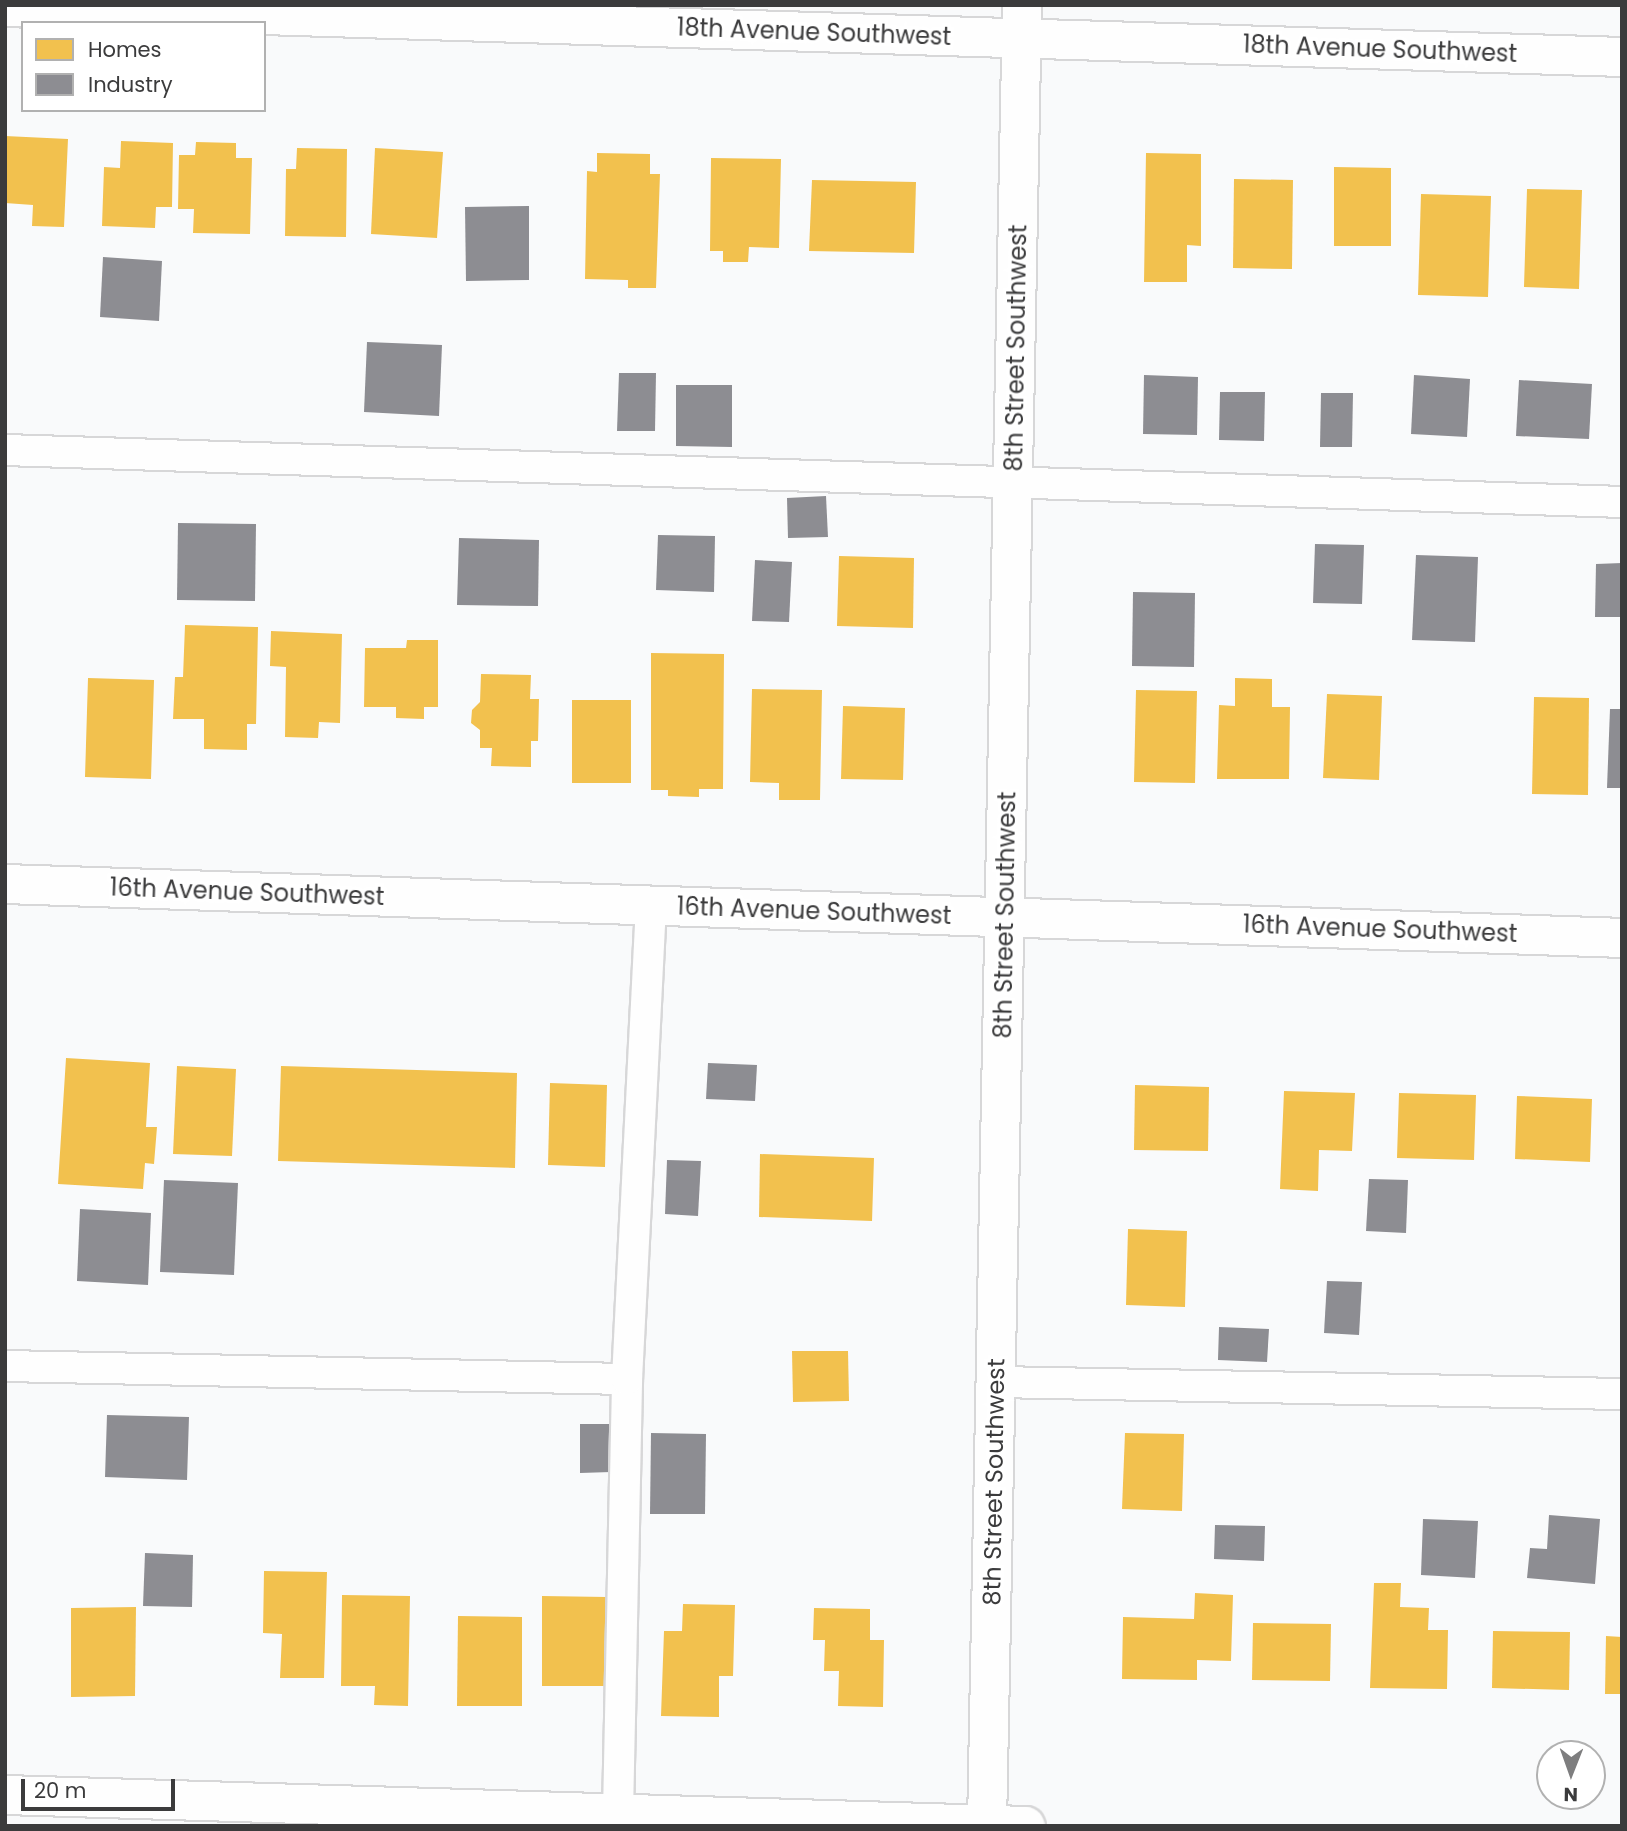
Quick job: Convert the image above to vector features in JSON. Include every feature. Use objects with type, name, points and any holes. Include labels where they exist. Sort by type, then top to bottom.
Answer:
[{"type":"street","name":"18th Avenue Southwest","points":[[5,7],[1022,22],[1622,57]]},
{"type":"street","name":"8th Street Southwest","points":[[987,1825],[1022,22]]},
{"type":"street","name":"16th Avenue Southwest","points":[[5,884],[1622,938]]},
{"type":"street","points":[[5,1795],[1026,1826]]},
{"type":"lane","points":[[5,450],[1622,502]]},
{"type":"lane","points":[[618,1813],[626,1379],[652,906]]},
{"type":"lane","points":[[5,1366],[626,1379]]},
{"type":"lane","points":[[996,1382],[1622,1394]]},
{"type":"building: Homes","points":[[5,136],[68,139],[64,227],[32,226],[33,205],[5,203]]},
{"type":"building: Homes","points":[[121,141],[173,143],[172,207],[156,207],[155,228],[102,226],[104,167],[120,168]]},
{"type":"building: Homes","points":[[196,142],[236,143],[236,158],[252,158],[250,234],[193,233],[194,209],[178,209],[179,155],[195,155]]},
{"type":"building: Homes","points":[[297,148],[347,149],[346,237],[285,236],[286,169],[296,169]]},
{"type":"building: Homes","points":[[375,148],[443,152],[437,238],[371,234]]},
{"type":"building: Homes","points":[[597,153],[650,154],[650,174],[660,174],[656,288],[628,288],[628,280],[585,279],[587,171],[597,172]]},
{"type":"building: Homes","points":[[1146,153],[1201,154],[1201,246],[1187,245],[1187,282],[1144,282]]},
{"type":"building: Homes","points":[[711,158],[781,159],[779,248],[749,247],[748,262],[723,262],[723,251],[710,251]]},
{"type":"building: Homes","points":[[1334,167],[1391,168],[1391,246],[1334,246]]},
{"type":"building: Homes","points":[[1234,179],[1293,180],[1292,269],[1233,268]]},
{"type":"building: Homes","points":[[812,180],[916,182],[914,253],[809,251]]},
{"type":"building: Homes","points":[[1527,189],[1582,190],[1579,289],[1524,287]]},
{"type":"building: Homes","points":[[1421,194],[1491,196],[1488,297],[1418,295]]},
{"type":"building: Homes","points":[[839,556],[914,558],[913,628],[837,626]]},
{"type":"building: Homes","points":[[185,625],[258,627],[256,724],[247,724],[247,750],[204,749],[204,719],[173,719],[175,677],[183,677]]},
{"type":"building: Homes","points":[[271,631],[342,634],[340,723],[319,722],[318,738],[285,737],[286,667],[270,666]]},
{"type":"building: Homes","points":[[407,640],[438,640],[438,707],[424,707],[424,719],[396,718],[396,707],[364,707],[365,648],[406,648]]},
{"type":"building: Homes","points":[[651,653],[724,654],[723,789],[699,789],[699,797],[668,796],[668,790],[651,790]]},
{"type":"building: Homes","points":[[481,674],[531,675],[530,699],[539,699],[538,741],[531,741],[531,767],[491,766],[492,748],[480,748],[480,730],[471,723],[472,710],[480,702]]},
{"type":"building: Homes","points":[[88,678],[154,680],[151,779],[85,777]]},
{"type":"building: Homes","points":[[1235,678],[1272,679],[1272,707],[1290,707],[1289,779],[1217,779],[1219,705],[1235,706]]},
{"type":"building: Homes","points":[[752,689],[822,690],[820,800],[779,800],[779,783],[750,782]]},
{"type":"building: Homes","points":[[1136,690],[1197,691],[1195,783],[1134,782]]},
{"type":"building: Homes","points":[[1327,694],[1382,696],[1379,780],[1323,778]]},
{"type":"building: Homes","points":[[1534,697],[1589,698],[1588,795],[1532,794]]},
{"type":"building: Homes","points":[[572,700],[631,700],[631,783],[572,783]]},
{"type":"building: Homes","points":[[843,706],[905,708],[903,780],[841,779]]},
{"type":"building: Homes","points":[[66,1058],[150,1063],[146,1127],[157,1127],[154,1164],[145,1163],[143,1189],[58,1184]]},
{"type":"building: Homes","points":[[177,1066],[236,1069],[232,1156],[173,1154]]},
{"type":"building: Homes","points":[[281,1066],[517,1073],[515,1168],[278,1161]]},
{"type":"building: Homes","points":[[550,1083],[607,1085],[605,1167],[548,1165]]},
{"type":"building: Homes","points":[[1135,1085],[1209,1087],[1208,1151],[1134,1150]]},
{"type":"building: Homes","points":[[1284,1091],[1355,1093],[1352,1151],[1319,1150],[1318,1191],[1280,1189]]},
{"type":"building: Homes","points":[[1399,1093],[1476,1095],[1474,1160],[1397,1158]]},
{"type":"building: Homes","points":[[1517,1096],[1592,1099],[1590,1162],[1515,1159]]},
{"type":"building: Homes","points":[[760,1154],[874,1158],[872,1221],[759,1217]]},
{"type":"building: Homes","points":[[1128,1229],[1187,1231],[1185,1307],[1126,1305]]},
{"type":"building: Homes","points":[[792,1351],[848,1351],[849,1401],[793,1402]]},
{"type":"building: Homes","points":[[1125,1433],[1184,1434],[1182,1511],[1122,1509]]},
{"type":"building: Homes","points":[[264,1571],[327,1572],[324,1678],[280,1678],[282,1634],[263,1633]]},
{"type":"building: Homes","points":[[1374,1583],[1401,1583],[1400,1607],[1429,1608],[1428,1630],[1448,1630],[1447,1689],[1370,1688]]},
{"type":"building: Homes","points":[[1195,1593],[1233,1595],[1231,1661],[1197,1660],[1197,1680],[1122,1679],[1123,1617],[1194,1619]]},
{"type":"building: Homes","points":[[342,1595],[410,1596],[408,1706],[374,1705],[375,1686],[341,1686]]},
{"type":"building: Homes","points":[[542,1596],[607,1597],[606,1686],[542,1686]]},
{"type":"building: Homes","points":[[683,1604],[735,1605],[733,1676],[719,1676],[719,1717],[661,1716],[664,1631],[682,1631]]},
{"type":"building: Homes","points":[[136,1607],[135,1696],[71,1697],[71,1608]]},
{"type":"building: Homes","points":[[814,1608],[870,1609],[870,1640],[884,1640],[883,1707],[838,1706],[839,1671],[824,1671],[825,1640],[813,1640]]},
{"type":"building: Homes","points":[[458,1616],[522,1617],[522,1706],[457,1706]]},
{"type":"building: Homes","points":[[1253,1623],[1331,1624],[1330,1681],[1252,1680]]},
{"type":"building: Homes","points":[[1493,1631],[1570,1632],[1569,1690],[1492,1688]]},
{"type":"building: Homes","points":[[1606,1636],[1622,1637],[1622,1694],[1605,1694]]},
{"type":"building: Industry","points":[[529,206],[529,280],[466,281],[465,207]]},
{"type":"building: Industry","points":[[103,257],[162,261],[159,321],[100,317]]},
{"type":"building: Industry","points":[[367,342],[442,345],[439,416],[364,412]]},
{"type":"building: Industry","points":[[619,373],[656,373],[655,431],[617,431]]},
{"type":"building: Industry","points":[[1144,375],[1198,377],[1197,435],[1143,434]]},
{"type":"building: Industry","points":[[1414,375],[1470,379],[1467,437],[1411,434]]},
{"type":"building: Industry","points":[[1519,380],[1592,384],[1589,439],[1516,436]]},
{"type":"building: Industry","points":[[676,385],[732,385],[732,447],[676,446]]},
{"type":"building: Industry","points":[[1220,392],[1265,392],[1264,441],[1219,440]]},
{"type":"building: Industry","points":[[1321,393],[1353,393],[1352,447],[1320,447]]},
{"type":"building: Industry","points":[[826,496],[828,537],[788,538],[787,498]]},
{"type":"building: Industry","points":[[178,523],[256,524],[255,601],[177,600]]},
{"type":"building: Industry","points":[[658,535],[715,536],[714,592],[656,590]]},
{"type":"building: Industry","points":[[459,538],[539,540],[538,606],[457,605]]},
{"type":"building: Industry","points":[[1315,544],[1364,545],[1362,604],[1313,603]]},
{"type":"building: Industry","points":[[1416,555],[1478,557],[1475,642],[1412,640]]},
{"type":"building: Industry","points":[[755,560],[792,562],[789,622],[752,621]]},
{"type":"building: Industry","points":[[1622,563],[1622,617],[1595,617],[1596,564]]},
{"type":"building: Industry","points":[[1133,592],[1195,593],[1194,667],[1132,666]]},
{"type":"building: Industry","points":[[1610,709],[1622,709],[1622,788],[1607,788]]},
{"type":"building: Industry","points":[[708,1063],[757,1065],[755,1101],[706,1099]]},
{"type":"building: Industry","points":[[667,1160],[701,1161],[698,1216],[665,1214]]},
{"type":"building: Industry","points":[[1369,1179],[1408,1180],[1406,1233],[1366,1231]]},
{"type":"building: Industry","points":[[164,1180],[238,1183],[234,1275],[160,1272]]},
{"type":"building: Industry","points":[[80,1209],[151,1213],[148,1285],[77,1281]]},
{"type":"building: Industry","points":[[1327,1281],[1362,1282],[1359,1335],[1324,1333]]},
{"type":"building: Industry","points":[[1219,1327],[1269,1329],[1267,1362],[1218,1360]]},
{"type":"building: Industry","points":[[107,1415],[189,1417],[187,1480],[105,1477]]},
{"type":"building: Industry","points":[[580,1424],[612,1424],[611,1472],[580,1473]]},
{"type":"building: Industry","points":[[651,1433],[706,1434],[705,1514],[650,1514]]},
{"type":"building: Industry","points":[[1549,1515],[1600,1519],[1595,1584],[1527,1578],[1530,1548],[1547,1549]]},
{"type":"building: Industry","points":[[1423,1519],[1478,1521],[1475,1578],[1421,1575]]},
{"type":"building: Industry","points":[[1215,1525],[1265,1526],[1264,1561],[1214,1559]]},
{"type":"building: Industry","points":[[145,1553],[193,1555],[192,1607],[143,1606]]}]
